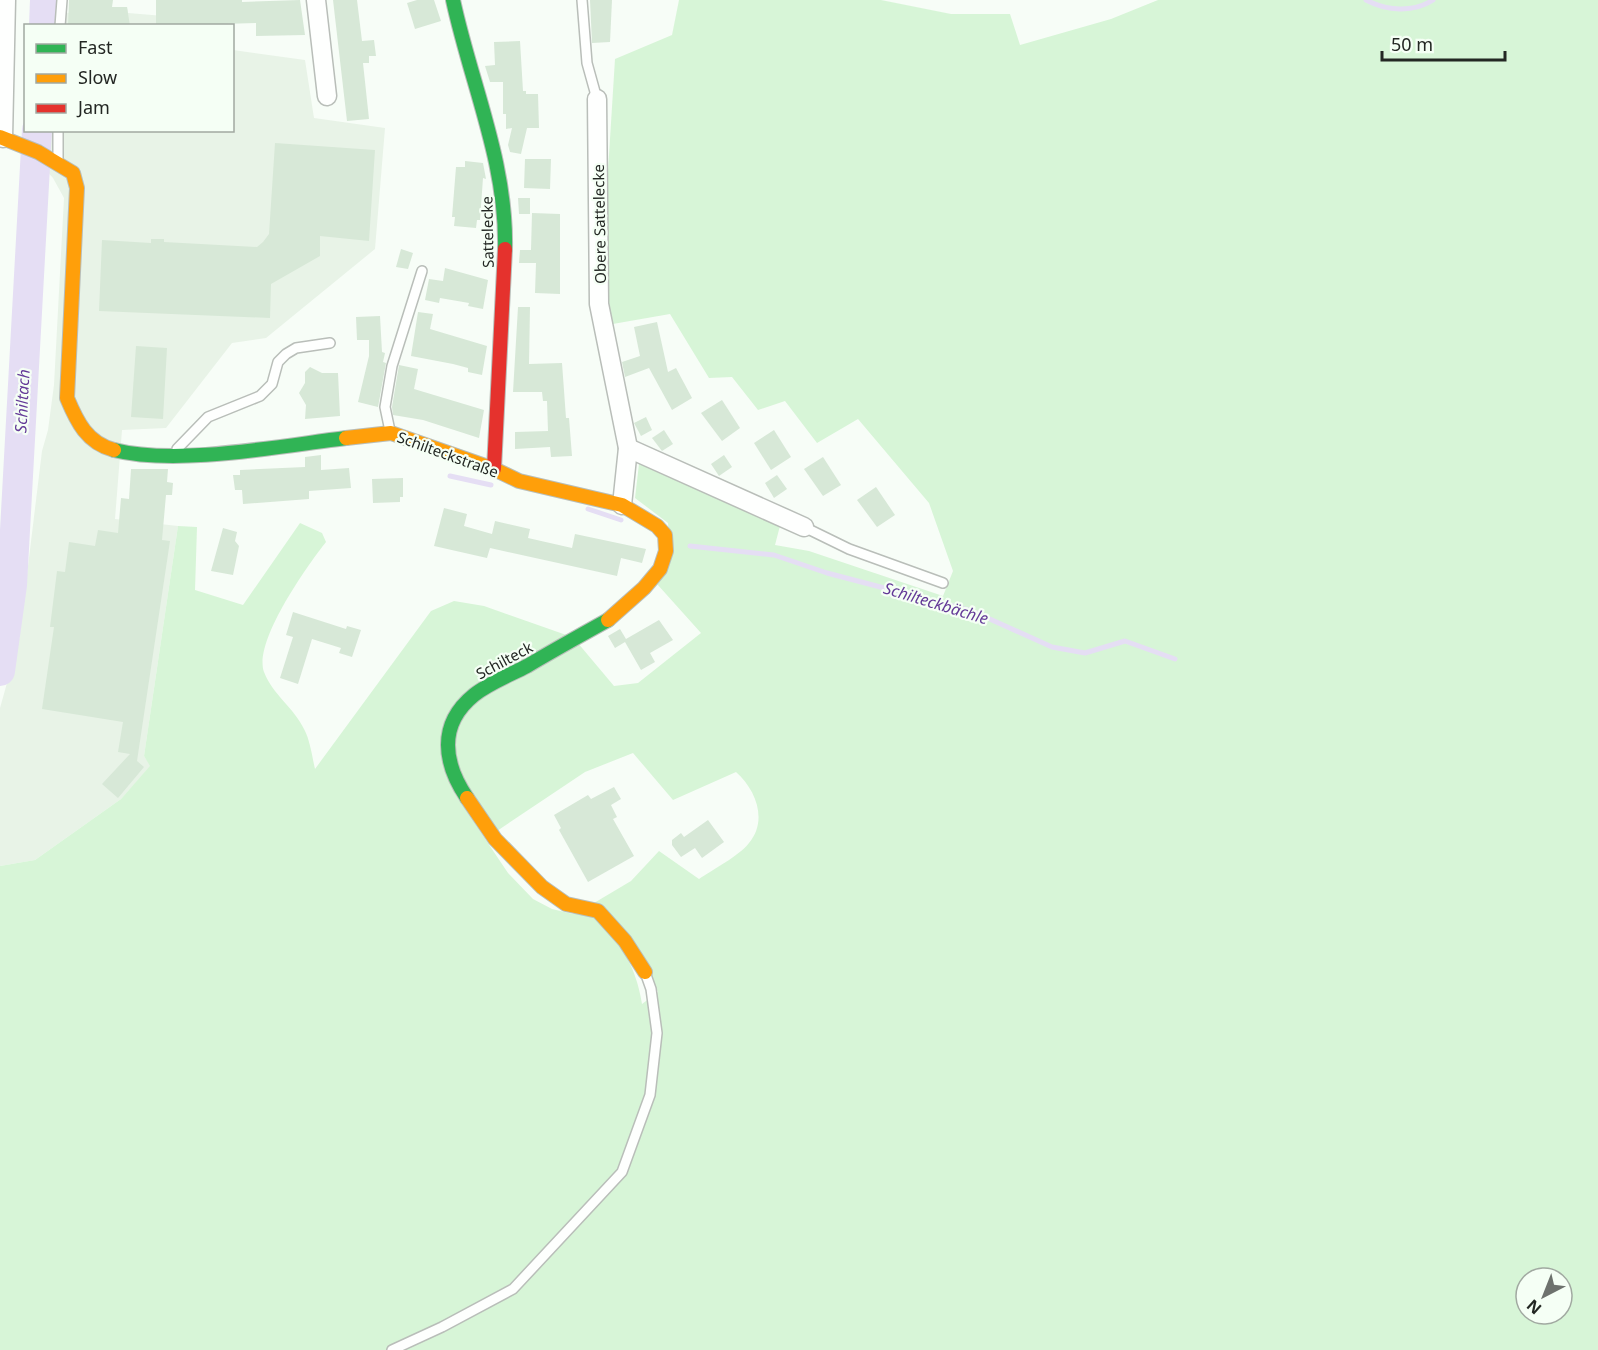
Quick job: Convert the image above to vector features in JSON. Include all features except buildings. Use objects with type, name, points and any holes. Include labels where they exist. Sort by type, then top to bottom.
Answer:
[{"type":"street","points":[[6,0],[7,139],[58,164]]},
{"type":"street","points":[[316,0],[327,96]]},
{"type":"street","name":"Sattelecke","points":[[453,0],[461,42],[488,128],[502,187],[505,245],[502,353],[494,469]]},
{"type":"street","name":"Obere Sattelecke","points":[[597,99],[599,304],[628,447]]},
{"type":"street","name":"Schilteckstraße","points":[[58,164],[73,173],[78,188],[67,398],[79,426],[102,447],[133,455],[171,456],[390,434],[494,469],[544,489],[622,505]]},
{"type":"street","points":[[622,505],[628,447],[804,527]]},
{"type":"street","name":"Schilteck","points":[[622,505],[657,526],[665,535],[666,551],[660,569],[644,588],[610,619],[474,695],[456,716],[448,740],[448,757],[453,777],[495,839],[542,887],[566,904],[584,906],[598,911],[625,941],[645,972]]},
{"type":"lane","points":[[60,24],[62,0]]},
{"type":"lane","name":"Obere Sattelecke","points":[[582,0],[587,63],[597,99]]},
{"type":"lane","points":[[58,132],[58,164]]},
{"type":"lane","points":[[390,434],[386,407],[392,366],[422,270]]},
{"type":"lane","points":[[171,456],[208,417],[260,396],[272,384],[278,362],[286,354],[296,348],[330,343]]},
{"type":"lane","points":[[804,527],[849,549],[943,584]]},
{"type":"lane","points":[[392,1350],[442,1327],[513,1289],[622,1172],[650,1095],[657,1033],[651,989],[645,972]]},
{"type":"shaded area","points":[[127,7],[128,13],[188,18],[187,24],[57,24],[58,13],[114,12]]},
{"type":"shaded area","points":[[234,50],[305,60],[314,118],[385,128],[375,249],[266,338],[232,343],[166,428],[122,430],[115,519],[178,526],[144,756],[151,766],[121,799],[35,860],[0,866],[0,708],[19,640],[42,451],[48,430],[54,385],[64,198],[53,178],[42,166],[47,132],[234,132]]},
{"type":"green space","points":[[679,0],[881,0],[951,14],[1010,14],[1020,45],[1111,19],[1158,0],[1598,0],[1598,1350],[0,1350],[0,866],[35,860],[121,799],[150,766],[144,756],[178,526],[197,527],[195,590],[243,605],[300,523],[322,533],[326,542],[284,605],[266,642],[263,659],[264,672],[268,680],[295,714],[306,733],[315,769],[431,611],[454,601],[484,606],[572,637],[480,686],[463,701],[443,734],[445,758],[455,794],[508,873],[533,899],[552,909],[573,914],[583,909],[595,918],[623,950],[635,976],[642,1004],[658,992],[632,944],[594,903],[631,881],[659,851],[699,879],[739,853],[749,843],[758,825],[757,806],[749,787],[736,772],[673,800],[633,753],[585,772],[494,833],[464,787],[457,770],[454,752],[455,734],[461,718],[474,703],[510,678],[577,642],[614,686],[638,683],[701,633],[657,584],[668,555],[668,523],[635,498],[639,464],[658,465],[781,522],[775,545],[809,551],[943,596],[953,571],[929,503],[858,419],[817,443],[785,401],[758,410],[732,377],[709,378],[670,314],[607,325],[606,203],[615,59],[672,35]]},
{"type":"waterway","name":"Schiltach","points":[[44,24],[45,0]]},
{"type":"waterway","points":[[1366,0],[1374,4],[1400,9],[1417,7],[1433,0]]},
{"type":"waterway","name":"Schiltach","points":[[0,671],[12,585],[37,132]]},
{"type":"waterway","name":"Schilteckbächle","points":[[450,476],[491,485]]},
{"type":"waterway","name":"Schilteckbächle","points":[[588,509],[621,520]]},
{"type":"waterway","name":"Schilteckbächle","points":[[690,546],[774,555],[827,573],[972,611],[1052,647],[1085,653],[1125,641],[1175,659]]},
{"type":"traffic: fast","points":[[453,0],[494,154],[504,217],[505,249]]},
{"type":"traffic: fast","points":[[114,450],[168,456],[198,455],[260,450],[346,438]]},
{"type":"traffic: fast","points":[[467,798],[453,772],[448,745],[449,732],[462,707],[486,687],[608,620]]},
{"type":"traffic: slow","points":[[0,137],[38,152],[73,173],[77,188],[67,398],[79,423],[90,437],[114,450]]},
{"type":"traffic: slow","points":[[346,438],[391,433],[494,469],[519,481],[622,505],[657,526],[665,535],[666,551],[660,569],[644,588],[608,620]]},
{"type":"traffic: slow","points":[[467,798],[495,839],[542,887],[566,904],[598,911],[625,941],[645,972]]},
{"type":"traffic: jam","points":[[494,469],[505,249]]}]
